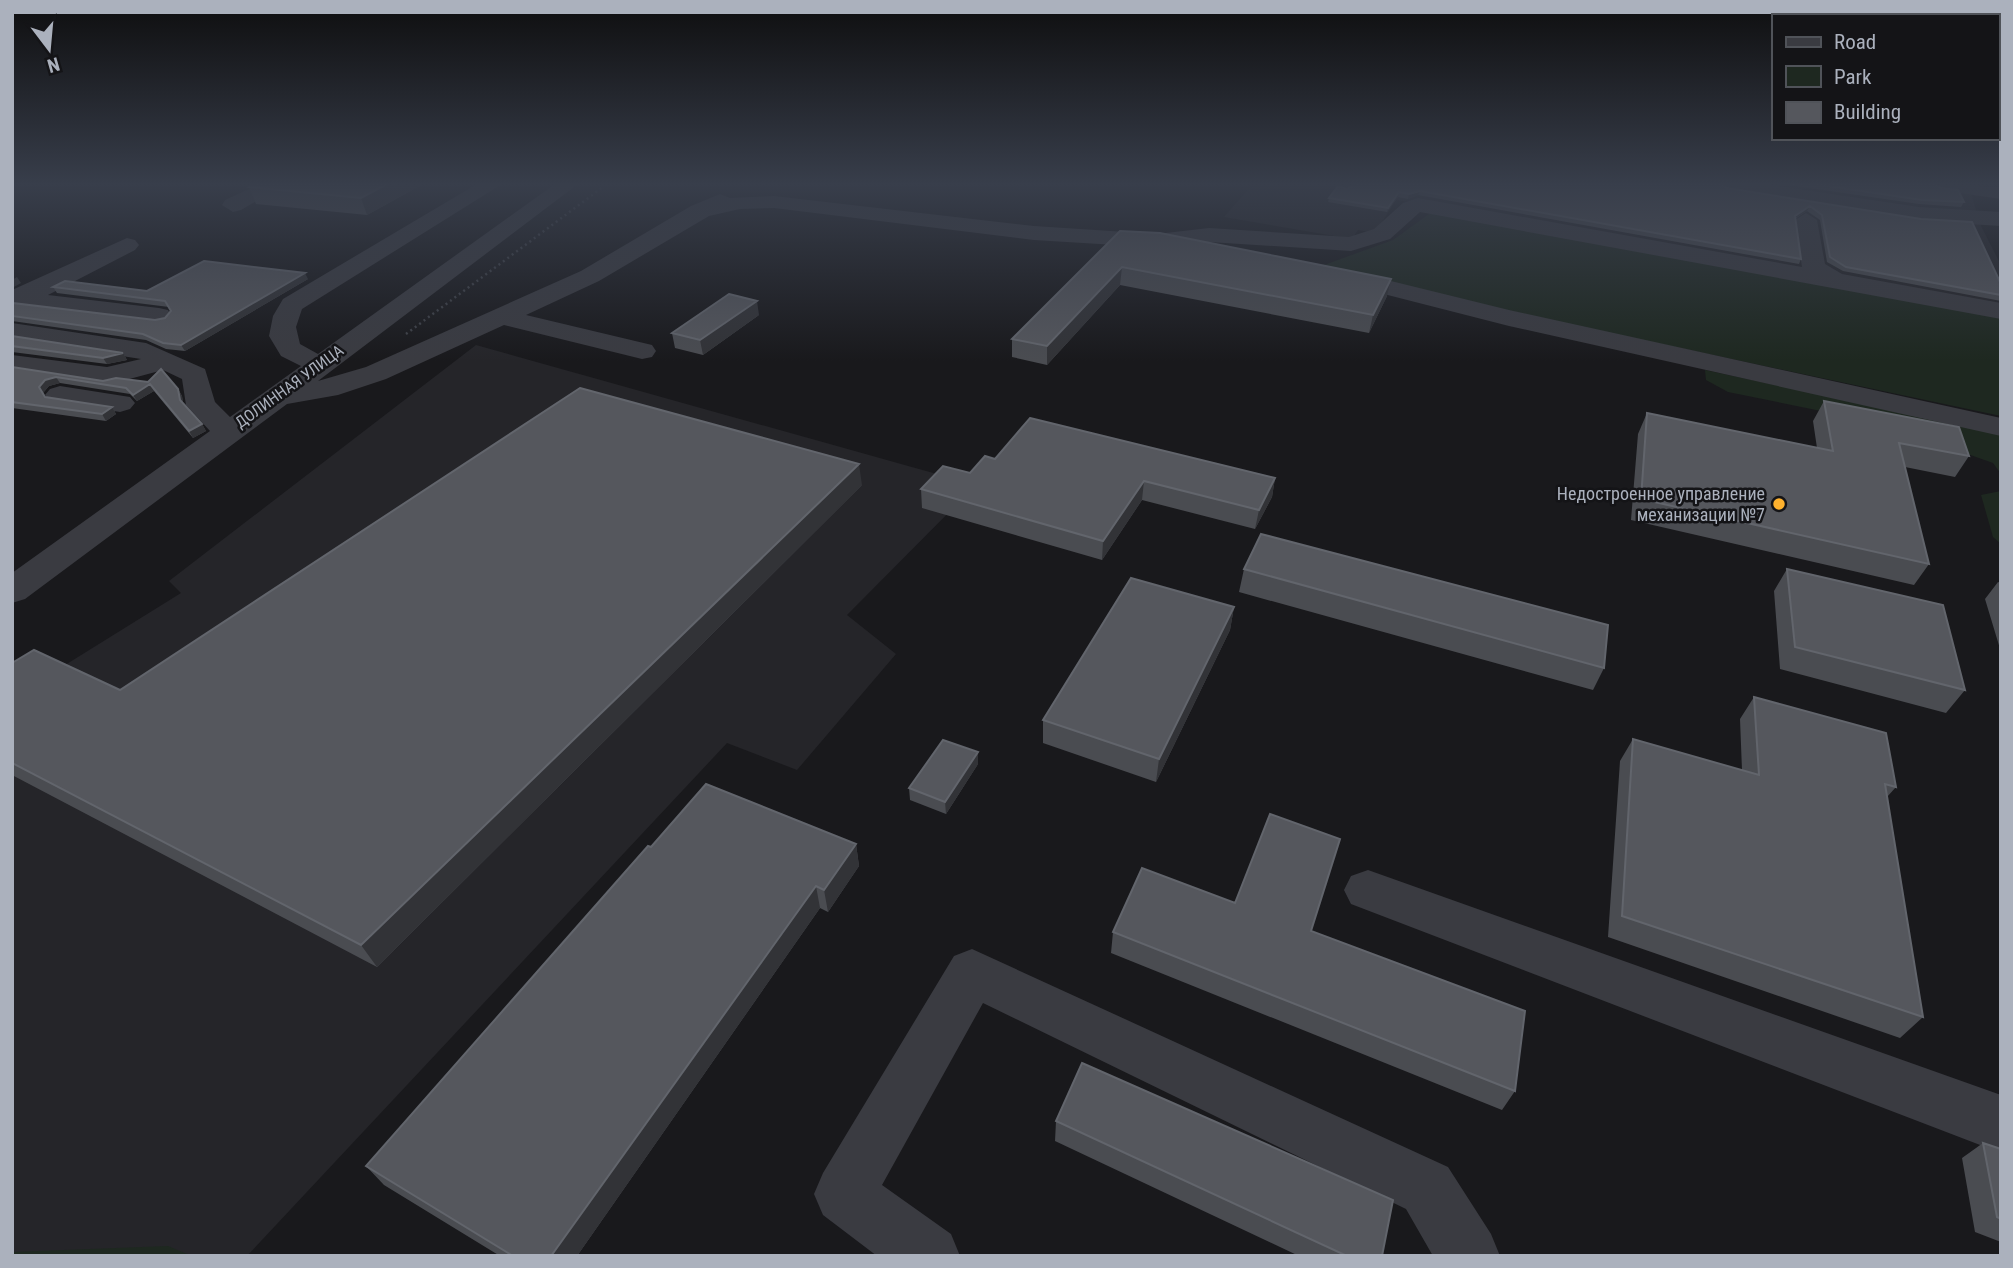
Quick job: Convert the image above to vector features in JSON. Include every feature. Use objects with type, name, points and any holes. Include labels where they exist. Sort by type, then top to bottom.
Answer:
[{"type":"street","points":[[322,363],[305,360],[291,351],[281,337],[281,321],[292,304],[393,243]]},
{"type":"street","name":"ДОЛИННАЯ УЛИЦА","points":[[12,591],[487,243]]},
{"type":"street","points":[[277,397],[338,386],[376,373],[590,276],[645,243]]},
{"type":"street","points":[[1177,243],[1299,265],[1523,321],[2001,427]]},
{"type":"street","points":[[1338,243],[1351,244]]},
{"type":"street","points":[[1631,243],[2001,311]]},
{"type":"street","points":[[1714,243],[1812,260]]},
{"type":"street","points":[[1809,243],[1812,260],[1819,274],[1836,280]]},
{"type":"street","points":[[1299,265],[1351,244]]},
{"type":"street","points":[[16,298],[127,245]]},
{"type":"street","points":[[16,298],[159,316]]},
{"type":"street","points":[[501,317],[642,351]]},
{"type":"street","points":[[12,331],[146,351],[169,360],[195,375],[201,405],[228,431]]},
{"type":"street","points":[[12,363],[107,376],[169,360]]},
{"type":"street","points":[[12,389],[120,403]]},
{"type":"street","points":[[1368,890],[2001,1125]]},
{"type":"street","points":[[929,1256],[844,1194],[972,972],[1427,1188],[1469,1256]]},
{"type":"shaded area","points":[[1637,243],[1990,243],[2001,265],[2001,309]]},
{"type":"shaded area","points":[[476,345],[976,485],[847,615],[896,654],[797,770],[727,743],[247,1256],[12,1256],[12,698],[181,593],[169,581]]},
{"type":"green space","points":[[1384,243],[1604,243],[2001,318],[2001,416],[1510,312],[1324,265]]},
{"type":"green space","points":[[1705,370],[2001,433],[2001,474],[1993,463],[1880,423],[1728,392],[1706,380]]},
{"type":"green space","points":[[2001,491],[2001,544],[1993,537],[1981,495]]},
{"type":"green space","points":[[168,1246],[192,1256],[12,1256],[12,1252]]},
{"type":"building","points":[[1108,243],[1211,243],[1391,279],[1373,315],[1122,267],[1047,346],[1012,339]]},
{"type":"building","points":[[1712,243],[1799,243],[1801,259]]},
{"type":"building","points":[[1827,243],[1982,243],[2001,284],[2001,295],[1846,267],[1830,257]]},
{"type":"building","points":[[204,261],[305,273],[181,345],[163,343],[143,334],[12,316],[12,303],[155,320],[165,318],[171,311],[165,301],[53,287],[65,281],[147,291]]},
{"type":"building","points":[[729,294],[757,301],[700,340],[672,333]]},
{"type":"building","points":[[12,336],[123,353],[103,358],[12,346]]},
{"type":"building","points":[[12,367],[103,381],[116,378],[148,382],[161,369],[178,389],[180,400],[202,424],[189,431],[150,384],[133,395],[126,388],[56,377],[45,380],[39,387],[45,397],[112,407],[102,414],[12,402]]},
{"type":"building","points":[[580,388],[859,464],[361,945],[12,763],[12,663],[34,650],[120,690]]},
{"type":"building","points":[[1824,401],[1959,427],[1969,456],[1899,443],[1929,564],[1641,499],[1647,413],[1833,451]]},
{"type":"building","points":[[1030,418],[1275,478],[1259,510],[1144,481],[1103,541],[921,489],[943,466],[970,473],[985,456],[995,459]]},
{"type":"building","points":[[1261,534],[1608,625],[1604,668],[1244,569]]},
{"type":"building","points":[[1787,569],[1943,605],[1965,690],[1795,647]]},
{"type":"building","points":[[1131,578],[1234,607],[1159,759],[1043,720]]},
{"type":"building","points":[[1754,697],[1886,733],[1896,787],[1885,784],[1923,1017],[1622,916],[1633,739],[1759,775]]},
{"type":"building","points":[[943,740],[978,752],[945,802],[909,788]]},
{"type":"building","points":[[706,784],[856,844],[824,890],[816,886],[551,1256],[513,1256],[366,1166],[648,846],[651,847]]},
{"type":"building","points":[[1270,814],[1340,839],[1311,931],[1525,1011],[1515,1091],[1113,932],[1142,868],[1235,903]]},
{"type":"building","points":[[1082,1063],[1393,1200],[1382,1256],[1347,1256],[1056,1121]]},
{"type":"building","points":[[1983,1143],[2001,1149],[2001,1219],[1997,1217]]},
{"type":"place","name":"Недостроенное управление механизации №7","points":[[1779,504]]}]
